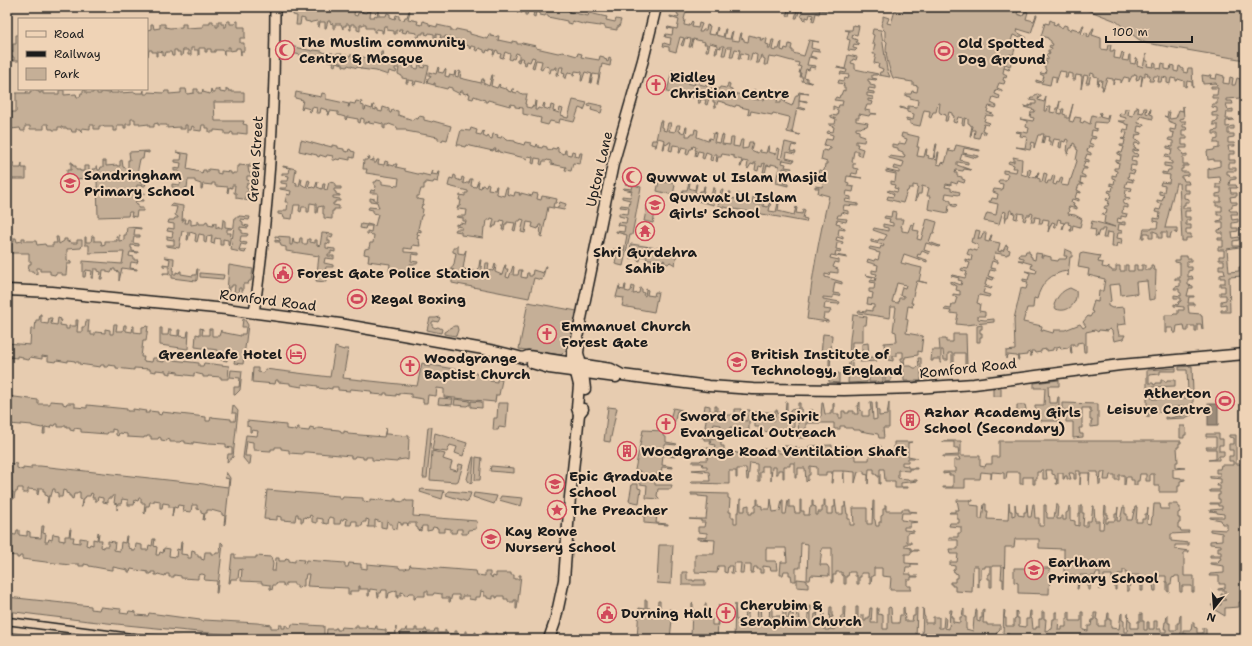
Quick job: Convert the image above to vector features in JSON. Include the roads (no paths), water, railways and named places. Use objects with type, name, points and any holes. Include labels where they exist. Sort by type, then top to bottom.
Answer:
[{"type":"main road","name":"Green Street","points":[[254,313],[271,158],[276,7]]},
{"type":"main road","name":"Upton Lane","points":[[549,639],[557,616],[564,580],[570,497],[579,414],[583,410],[585,389],[578,368],[572,357],[573,344],[577,338],[613,164],[643,60],[656,7]]},
{"type":"main road","name":"Romford Road","points":[[7,290],[52,292],[193,306],[340,324],[495,351],[523,358],[527,361],[549,368],[578,368],[619,377],[622,374],[709,386],[753,389],[844,390],[974,384],[1120,365],[1245,354]]},
{"type":"railway","points":[[7,617],[130,633],[195,639]]},
{"type":"railway","points":[[7,625],[117,639]]},
{"type":"place","name":"The Muslim community Centre & Mosque","points":[[285,50]]},
{"type":"place","name":"Old Spotted Dog Ground","points":[[944,51]]},
{"type":"place","name":"Ridley Christian Centre","points":[[656,85]]},
{"type":"place","name":"Quwwat ul Islam Masjid","points":[[632,177]]},
{"type":"place","name":"Sandringham Primary School","points":[[70,183]]},
{"type":"place","name":"Quwwat Ul Islam Girls' School","points":[[655,205]]},
{"type":"place","name":"Shri Gurdehra Sahib","points":[[645,231]]},
{"type":"place","name":"Forest Gate Police Station","points":[[283,273]]},
{"type":"place","name":"Regal Boxing","points":[[357,299]]},
{"type":"place","name":"Emmanuel Church Forest Gate","points":[[547,334]]},
{"type":"place","name":"Greenleafe Hotel","points":[[296,354]]},
{"type":"place","name":"British Institute of Technology, England","points":[[737,362]]},
{"type":"place","name":"Woodgrange Baptist Church","points":[[410,366]]},
{"type":"place","name":"Atherton Leisure Centre","points":[[1225,401]]},
{"type":"place","name":"Azhar Academy Girls School (Secondary)","points":[[910,420]]},
{"type":"place","name":"Sword of the Spirit Evangelical Outreach","points":[[666,424]]},
{"type":"place","name":"Woodgrange Road Ventilation Shaft","points":[[627,451]]},
{"type":"place","name":"Epic Graduate School","points":[[555,484]]},
{"type":"place","name":"The Preacher","points":[[557,510]]},
{"type":"place","name":"Kay Rowe Nursery School","points":[[491,539]]},
{"type":"place","name":"Earlham Primary School","points":[[1034,570]]},
{"type":"place","name":"Durning Hall","points":[[607,613]]},
{"type":"place","name":"Cherubim & Seraphim Church","points":[[726,613]]}]
